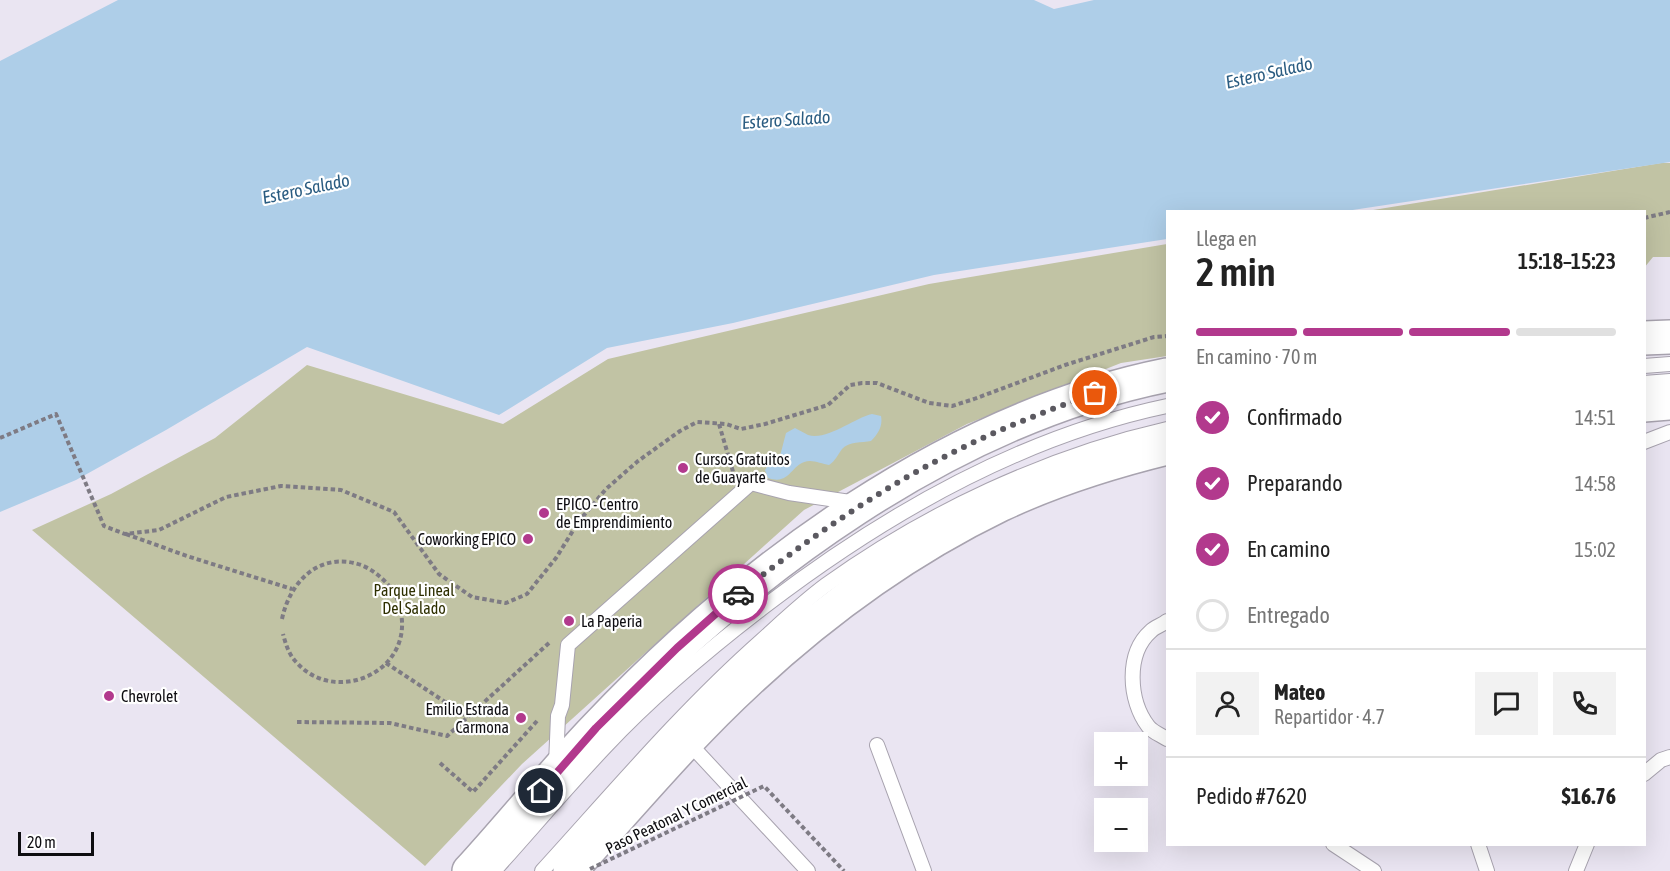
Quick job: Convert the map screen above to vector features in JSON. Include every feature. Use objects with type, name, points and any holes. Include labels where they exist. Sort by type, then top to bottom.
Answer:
[{"type":"main road","points":[[1646,338],[1670,337]]},
{"type":"main road","points":[[469,871],[596,728],[677,648],[733,597],[792,552],[865,504],[963,447],[1023,420],[1095,393],[1166,375]]},
{"type":"main road","points":[[1646,405],[1670,403]]},
{"type":"main road","points":[[580,870],[688,742],[746,683],[841,602],[896,564],[1000,505],[1113,461],[1166,448]]},
{"type":"lane","points":[[1646,366],[1670,364]]},
{"type":"lane","points":[[1646,383],[1670,381]]},
{"type":"lane","points":[[494,871],[606,746],[657,696],[719,641],[811,571],[859,538],[915,505],[982,471],[1039,445],[1107,422],[1166,406]]},
{"type":"lane","points":[[542,871],[674,725],[729,669],[826,585],[878,551],[989,489],[1113,443],[1166,429]]},
{"type":"lane","points":[[1646,441],[1670,432]]},
{"type":"lane","points":[[555,775],[558,716],[562,705],[568,645],[751,483],[789,493],[865,504]]},
{"type":"lane","points":[[1166,622],[1150,632],[1138,650],[1132,674],[1137,707],[1149,728],[1166,738]]},
{"type":"lane","points":[[688,742],[808,871]]},
{"type":"lane","points":[[877,745],[924,871]]},
{"type":"lane","points":[[1646,772],[1661,760],[1670,757]]},
{"type":"lane","points":[[1336,846],[1374,871]]},
{"type":"lane","points":[[1479,846],[1487,871]]},
{"type":"lane","points":[[1576,871],[1586,846]]},
{"type":"path","points":[[1646,218],[1670,212]]},
{"type":"path","points":[[125,534],[159,530],[226,497],[281,486],[341,490],[394,512],[439,574],[447,580],[472,597],[506,603],[526,594],[556,558],[579,521],[606,489],[638,460],[697,422],[741,429],[765,424],[828,405],[850,385],[862,383],[876,383],[929,403],[952,406],[1065,365],[1154,337],[1166,336]]},
{"type":"path","points":[[0,438],[56,414],[104,526],[178,553],[292,589]]},
{"type":"path","points":[[719,424],[734,477]]},
{"type":"path","points":[[282,619],[285,603],[292,589],[302,577],[315,568],[330,563],[346,562],[361,565],[375,572],[396,596],[401,610],[402,627],[399,642],[392,656],[368,677],[353,682],[338,683],[322,680],[308,673],[296,663],[283,634]]},
{"type":"path","points":[[386,663],[468,717]]},
{"type":"path","points":[[440,764],[473,792],[563,691]]},
{"type":"path","points":[[297,723],[390,723],[447,736],[490,696]]},
{"type":"path","name":"Paso Peatonal Y Comercial","points":[[580,870],[764,786],[844,871]]},
{"type":"green space","points":[[1670,163],[1670,257],[1653,257],[1646,266],[1646,210],[1373,210]]},
{"type":"green space","name":"Parque Lineal Del Salado","points":[[1166,244],[1166,356],[1121,363],[967,424],[804,510],[522,764],[425,866],[32,530],[111,494],[215,438],[307,365],[503,424],[608,359],[929,284]]},
{"type":"water","name":"Estero Salado","points":[[118,0],[1034,0],[1054,9],[1094,0],[1670,0],[1670,162],[1353,210],[1166,210],[1166,239],[934,275],[733,323],[607,348],[499,415],[307,347],[76,480],[0,512],[0,61]]},
{"type":"water","points":[[872,414],[881,416],[881,423],[876,436],[871,441],[845,446],[829,465],[812,461],[803,462],[782,479],[768,478],[765,470],[780,456],[786,433],[795,428],[808,435],[823,435]]},
{"type":"way so far","points":[[738,594],[792,552],[920,471],[963,447],[1023,420],[1095,393]]},
{"type":"place","name":"Cursos Gratuitos de Guayarte","points":[[683,468]]},
{"type":"place","name":"EPICO - Centro de Emprendimiento","points":[[544,513]]},
{"type":"place","name":"Coworking EPICO","points":[[528,539]]},
{"type":"place","name":"La Paperia","points":[[569,621]]},
{"type":"place","name":"Chevrolet","points":[[109,696]]},
{"type":"place","name":"Emilio Estrada Carmona","points":[[521,718]]},
{"type":"route","points":[[541,791],[596,728],[677,648],[738,594]]}]
